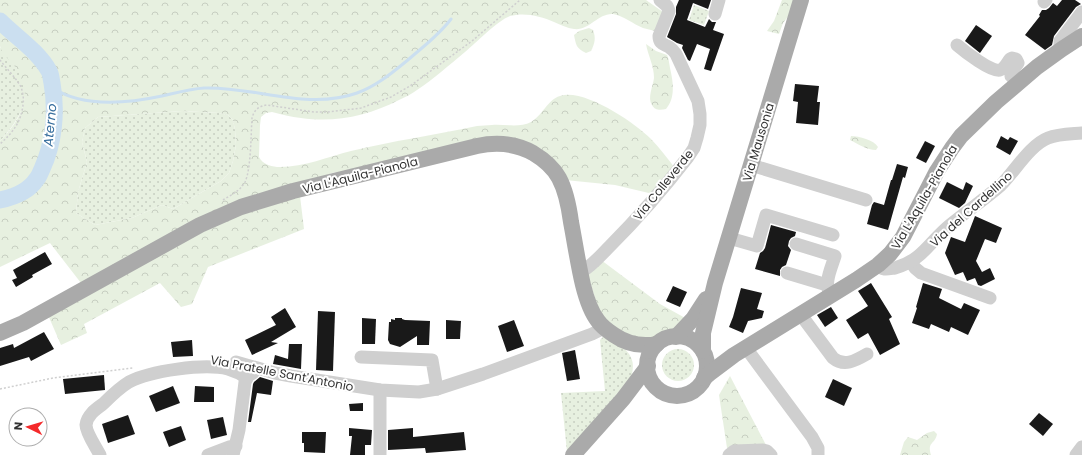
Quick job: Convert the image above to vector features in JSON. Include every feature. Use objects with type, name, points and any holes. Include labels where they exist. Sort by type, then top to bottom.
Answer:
[{"type":"main road","name":"Via Mausonia","points":[[703,352],[703,333],[715,283],[801,0]]},
{"type":"main road","name":"Via L'Aquila-Pianola","points":[[704,378],[740,352],[801,315],[829,291],[862,277],[878,265],[894,250],[903,237],[937,171],[956,142],[975,121],[1037,67],[1082,36]]},
{"type":"main road","name":"Via L'Aquila-Pianola","points":[[0,333],[23,323],[200,225],[254,202],[485,144],[502,144],[523,148],[542,159],[561,182],[568,205],[580,273],[590,309],[597,321],[603,327],[624,341],[648,365]]},
{"type":"main road","name":"Via Mausonia","points":[[676,337],[687,327],[697,314],[715,283]]},
{"type":"main road","points":[[623,399],[647,388],[659,390],[666,394],[679,396],[689,394],[696,389],[707,371],[706,357],[697,344],[685,338],[676,337],[667,338],[657,344],[651,353],[648,365],[648,374],[659,390]]},
{"type":"main road","name":"Via L'Aquila-Pianola","points":[[624,341],[631,344],[640,345],[657,344]]},
{"type":"main road","name":"Via L'Aquila-Pianola","points":[[703,352],[714,356],[725,357],[740,352]]},
{"type":"main road","points":[[573,455],[623,399],[648,365]]},
{"type":"street","points":[[715,14],[719,0]]},
{"type":"street","name":"Via Colleverde","points":[[580,273],[592,264],[633,222],[694,148],[701,119],[700,108],[676,54],[673,50],[658,40],[658,36],[668,12],[666,2]]},
{"type":"street","points":[[1062,49],[1060,41],[1082,12]]},
{"type":"street","points":[[957,45],[984,66],[997,71],[1001,70],[1010,59],[1016,59],[1018,63],[1012,71],[1011,76],[1018,83]]},
{"type":"street","name":"Via del Cardellino","points":[[878,265],[882,269],[888,269],[902,266],[911,262],[943,231],[1001,185],[1027,154],[1039,143],[1048,138],[1082,133]]},
{"type":"street","points":[[751,165],[866,200]]},
{"type":"street","points":[[729,238],[757,246],[766,215],[833,235]]},
{"type":"street","points":[[787,273],[829,291],[835,256],[796,244]]},
{"type":"street","points":[[911,262],[914,268],[921,273],[990,298]]},
{"type":"street","points":[[801,315],[836,360],[842,363],[850,362],[867,354]]},
{"type":"street","name":"Via Pratelle Sant'Antonio","points":[[236,362],[291,376],[380,390],[420,392],[437,389],[484,374],[592,334],[603,327]]},
{"type":"street","points":[[740,352],[812,437],[818,448],[818,455]]},
{"type":"street","points":[[361,357],[432,360],[437,389]]},
{"type":"street","points":[[100,455],[86,426],[87,421],[91,414],[129,382],[164,371],[208,367],[233,370],[247,378]]},
{"type":"street","points":[[208,455],[229,447],[234,450],[240,430],[245,382],[247,378],[255,373],[275,373]]},
{"type":"street","points":[[380,390],[380,455]]},
{"type":"street","points":[[1076,455],[1082,447]]},
{"type":"street","points":[[729,455],[734,452],[764,450],[771,455]]},
{"type":"path","points":[[223,200],[238,191],[245,182],[248,168],[252,118],[257,108],[267,105],[314,112],[334,112],[361,108],[391,97],[410,86],[472,41],[520,0]]},
{"type":"path","points":[[0,60],[20,86],[24,101],[22,112],[16,128],[0,144]]},
{"type":"path","points":[[0,389],[53,378],[133,368]]},
{"type":"green space","points":[[0,0],[646,0],[663,12],[655,31],[643,28],[621,16],[613,14],[603,16],[579,29],[566,27],[538,16],[521,14],[510,16],[499,22],[429,81],[415,91],[387,106],[351,117],[326,120],[297,118],[272,112],[266,113],[261,117],[259,157],[264,163],[271,166],[296,166],[366,147],[477,126],[522,125],[531,122],[539,116],[548,104],[556,98],[570,95],[582,97],[595,102],[622,116],[654,142],[675,168],[653,194],[615,185],[565,180],[527,144],[332,173],[81,283],[50,243],[0,267],[0,141],[14,125],[23,107],[25,98],[22,78],[4,54],[0,46]],"holes":[[[182,111],[219,113],[228,115],[233,120],[236,145],[229,173],[221,181],[173,209],[162,205],[132,218],[95,225],[76,213],[78,192],[87,162],[82,142],[85,128],[98,117]]]},
{"type":"green space","points":[[782,0],[795,0],[791,13],[783,23],[779,34],[767,31],[774,21]]},
{"type":"green space","points":[[694,5],[709,11],[704,25],[689,20]]},
{"type":"green space","points":[[589,28],[593,30],[595,40],[591,51],[586,53],[577,46],[574,35],[579,31]]},
{"type":"green space","points":[[646,44],[656,51],[667,55],[668,58],[673,89],[671,100],[666,109],[656,109],[653,107],[650,99],[654,73]]},
{"type":"green space","points":[[0,47],[22,77],[25,86],[25,94],[21,112],[0,141]]},
{"type":"green space","points":[[182,111],[219,113],[228,115],[233,120],[236,145],[233,161],[229,173],[221,181],[173,209],[162,205],[132,218],[95,225],[76,213],[78,192],[87,162],[82,142],[85,128],[98,117]]},
{"type":"green space","points":[[851,136],[866,139],[873,142],[878,147],[876,150],[866,148],[850,140]]},
{"type":"green space","points":[[300,196],[304,229],[208,267],[192,304],[181,307],[160,283],[84,324],[87,333],[61,345],[48,315],[133,268],[228,219]]},
{"type":"green space","points":[[601,260],[660,304],[687,319],[674,329],[655,338],[637,340],[602,320],[588,276]]},
{"type":"green space","points":[[604,336],[623,348],[631,357],[633,369],[631,378],[567,452],[561,393],[605,391],[600,340]]},
{"type":"green space","points":[[675,349],[681,349],[691,356],[694,365],[693,371],[687,378],[681,381],[675,381],[665,374],[662,368],[662,362],[669,352]]},
{"type":"green space","points":[[730,376],[766,445],[727,448],[719,395]]},
{"type":"green space","points":[[934,431],[937,434],[930,447],[931,455],[900,455],[904,442],[908,437],[917,440],[927,433]]},
{"type":"building","points":[[679,0],[711,0],[708,9],[693,3],[687,20],[705,27],[709,19],[712,22],[716,22],[713,30],[724,34],[711,71],[704,69],[710,49],[697,44],[690,61],[682,48],[683,45],[667,37],[676,14],[676,7]]},
{"type":"building","points":[[1062,0],[1075,0],[1081,4],[1076,7],[1054,36],[1052,45],[1045,50],[1025,35],[1040,16],[1039,15],[1042,10],[1046,10],[1053,3],[1057,6]]},
{"type":"building","points":[[976,25],[992,36],[980,53],[965,41]]},
{"type":"building","points":[[795,84],[819,86],[817,102],[820,102],[818,125],[796,123],[798,102],[793,101]]},
{"type":"building","points":[[1001,136],[1008,140],[1010,137],[1018,141],[1010,155],[996,147]]},
{"type":"building","points":[[925,141],[935,146],[926,163],[916,158]]},
{"type":"building","points":[[897,164],[908,167],[905,178],[903,177],[888,230],[867,224],[874,202],[884,205]]},
{"type":"building","points":[[947,182],[963,190],[966,182],[973,186],[965,203],[959,208],[939,198]]},
{"type":"building","points":[[975,216],[1002,228],[996,243],[985,239],[976,261],[982,272],[990,268],[995,279],[981,286],[978,285],[975,278],[967,281],[963,272],[955,275],[945,253],[951,237],[965,242]]},
{"type":"building","points":[[771,225],[796,232],[795,236],[789,241],[788,246],[791,250],[786,265],[780,270],[780,276],[755,269],[760,253],[765,248]]},
{"type":"building","points":[[45,252],[52,264],[32,275],[33,277],[16,287],[12,280],[17,278],[13,270]]},
{"type":"building","points":[[871,283],[892,317],[889,319],[900,344],[880,355],[868,333],[858,339],[846,320],[868,306],[858,291]]},
{"type":"building","points":[[923,283],[942,289],[939,298],[961,309],[964,303],[980,310],[968,335],[951,327],[949,332],[931,324],[929,329],[912,323]]},
{"type":"building","points":[[673,286],[687,292],[680,307],[666,301]]},
{"type":"building","points":[[741,288],[762,293],[757,309],[764,311],[762,318],[748,321],[743,333],[729,327]]},
{"type":"building","points":[[831,307],[838,318],[825,327],[817,315]]},
{"type":"building","points":[[285,308],[296,327],[271,342],[278,343],[252,355],[245,340],[276,325],[271,317]]},
{"type":"building","points":[[318,311],[335,312],[333,371],[316,370]]},
{"type":"building","points":[[362,318],[376,319],[375,344],[362,344]]},
{"type":"building","points":[[395,318],[430,321],[429,345],[417,345],[417,336],[400,347],[390,344],[388,340],[389,322],[391,322],[391,319],[395,320]]},
{"type":"building","points":[[446,320],[461,321],[460,339],[446,339]]},
{"type":"building","points":[[514,320],[524,346],[507,352],[498,326]]},
{"type":"building","points":[[44,332],[54,349],[31,361],[29,357],[0,366],[0,348],[13,344],[14,348]]},
{"type":"building","points":[[192,340],[193,356],[173,357],[171,342]]},
{"type":"building","points":[[289,344],[302,344],[301,369],[273,364],[275,355],[288,359]]},
{"type":"building","points":[[575,350],[580,379],[567,381],[562,353]]},
{"type":"building","points":[[104,375],[105,390],[65,394],[63,379]]},
{"type":"building","points":[[260,377],[273,381],[271,395],[257,393],[251,422],[248,422],[253,384]]},
{"type":"building","points":[[833,379],[852,388],[844,406],[825,397]]},
{"type":"building","points":[[173,386],[180,403],[156,412],[149,396]]},
{"type":"building","points":[[195,386],[214,387],[214,402],[194,402]]},
{"type":"building","points":[[363,403],[363,411],[350,411],[349,404]]},
{"type":"building","points":[[1039,413],[1053,424],[1043,436],[1029,424]]},
{"type":"building","points":[[128,415],[135,434],[108,443],[102,424]]},
{"type":"building","points":[[223,417],[227,435],[211,439],[207,420]]},
{"type":"building","points":[[181,426],[186,440],[169,447],[163,432]]},
{"type":"building","points":[[349,428],[372,430],[371,445],[365,445],[365,455],[350,455],[352,436],[349,436]]},
{"type":"building","points":[[413,428],[413,437],[464,432],[466,450],[426,453],[425,448],[388,450],[388,430]]},
{"type":"building","points":[[302,432],[326,432],[325,453],[304,452]]},
{"type":"waterway","points":[[53,88],[78,99],[106,102],[135,101],[204,88],[242,90],[300,99],[319,100],[338,98],[357,93],[371,87],[384,78],[431,40],[451,19]]},
{"type":"waterway","name":"Aterno","points":[[0,21],[39,57],[49,71],[51,75],[54,105],[52,138],[39,176],[25,191],[15,196],[0,200]]}]
